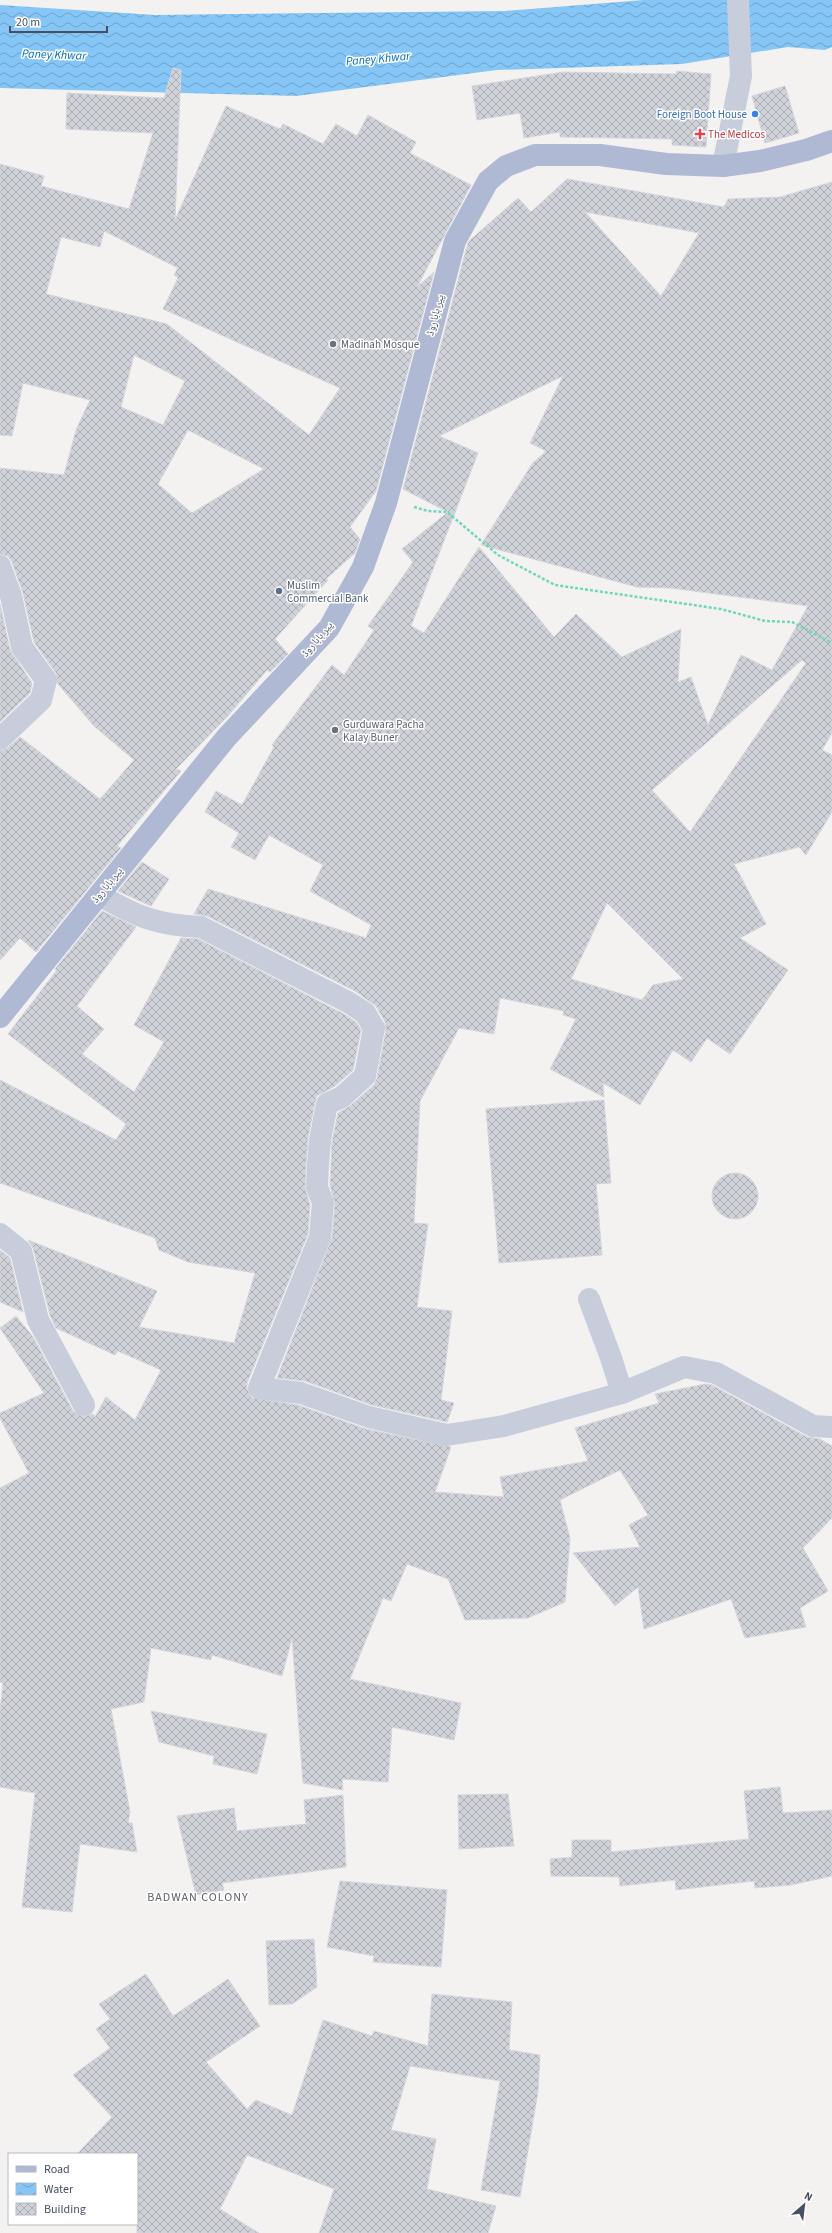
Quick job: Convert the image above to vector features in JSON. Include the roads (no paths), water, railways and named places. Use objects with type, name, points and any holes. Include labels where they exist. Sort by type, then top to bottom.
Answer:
[{"type":"main road","points":[[723,166],[760,161],[806,150],[832,141]]},
{"type":"main road","name":"پیر بابا روڈ","points":[[0,1017],[226,738],[329,628],[363,567],[386,502],[455,241],[488,181],[506,166],[535,155],[600,155],[666,164],[723,166]]},
{"type":"street","points":[[723,166],[742,76],[738,0]]},
{"type":"street","points":[[0,566],[11,596],[22,647],[46,680],[41,700],[0,739]]},
{"type":"street","points":[[99,895],[146,919],[174,926],[201,927],[348,1002],[364,1013],[374,1028],[366,1076],[342,1097],[327,1104],[320,1140],[317,1187],[323,1203],[320,1237],[259,1388],[301,1393],[369,1417],[447,1435],[504,1426],[622,1393],[684,1367],[716,1373],[813,1426],[832,1427]]},
{"type":"street","points":[[0,1234],[21,1251],[38,1320],[84,1405]]},
{"type":"street","points":[[589,1299],[611,1358],[622,1393]]},
{"type":"water","name":"Paney Khwar","points":[[644,0],[832,0],[832,47],[825,50],[788,47],[682,64],[497,70],[296,96],[0,88],[0,5],[155,15],[505,11]]},
{"type":"place","name":"Foreign Boot House","points":[[755,114]]},
{"type":"place","name":"The Medicos","points":[[700,134]]},
{"type":"place","name":"Madinah Mosque","points":[[333,344]]},
{"type":"place","name":"Muslim Commercial Bank","points":[[279,591]]},
{"type":"place","name":"Gurduwara Pacha Kalay Buner","points":[[335,730]]},
{"type":"district","name":"BADWAN COLONY","points":[[198,1897]]}]
